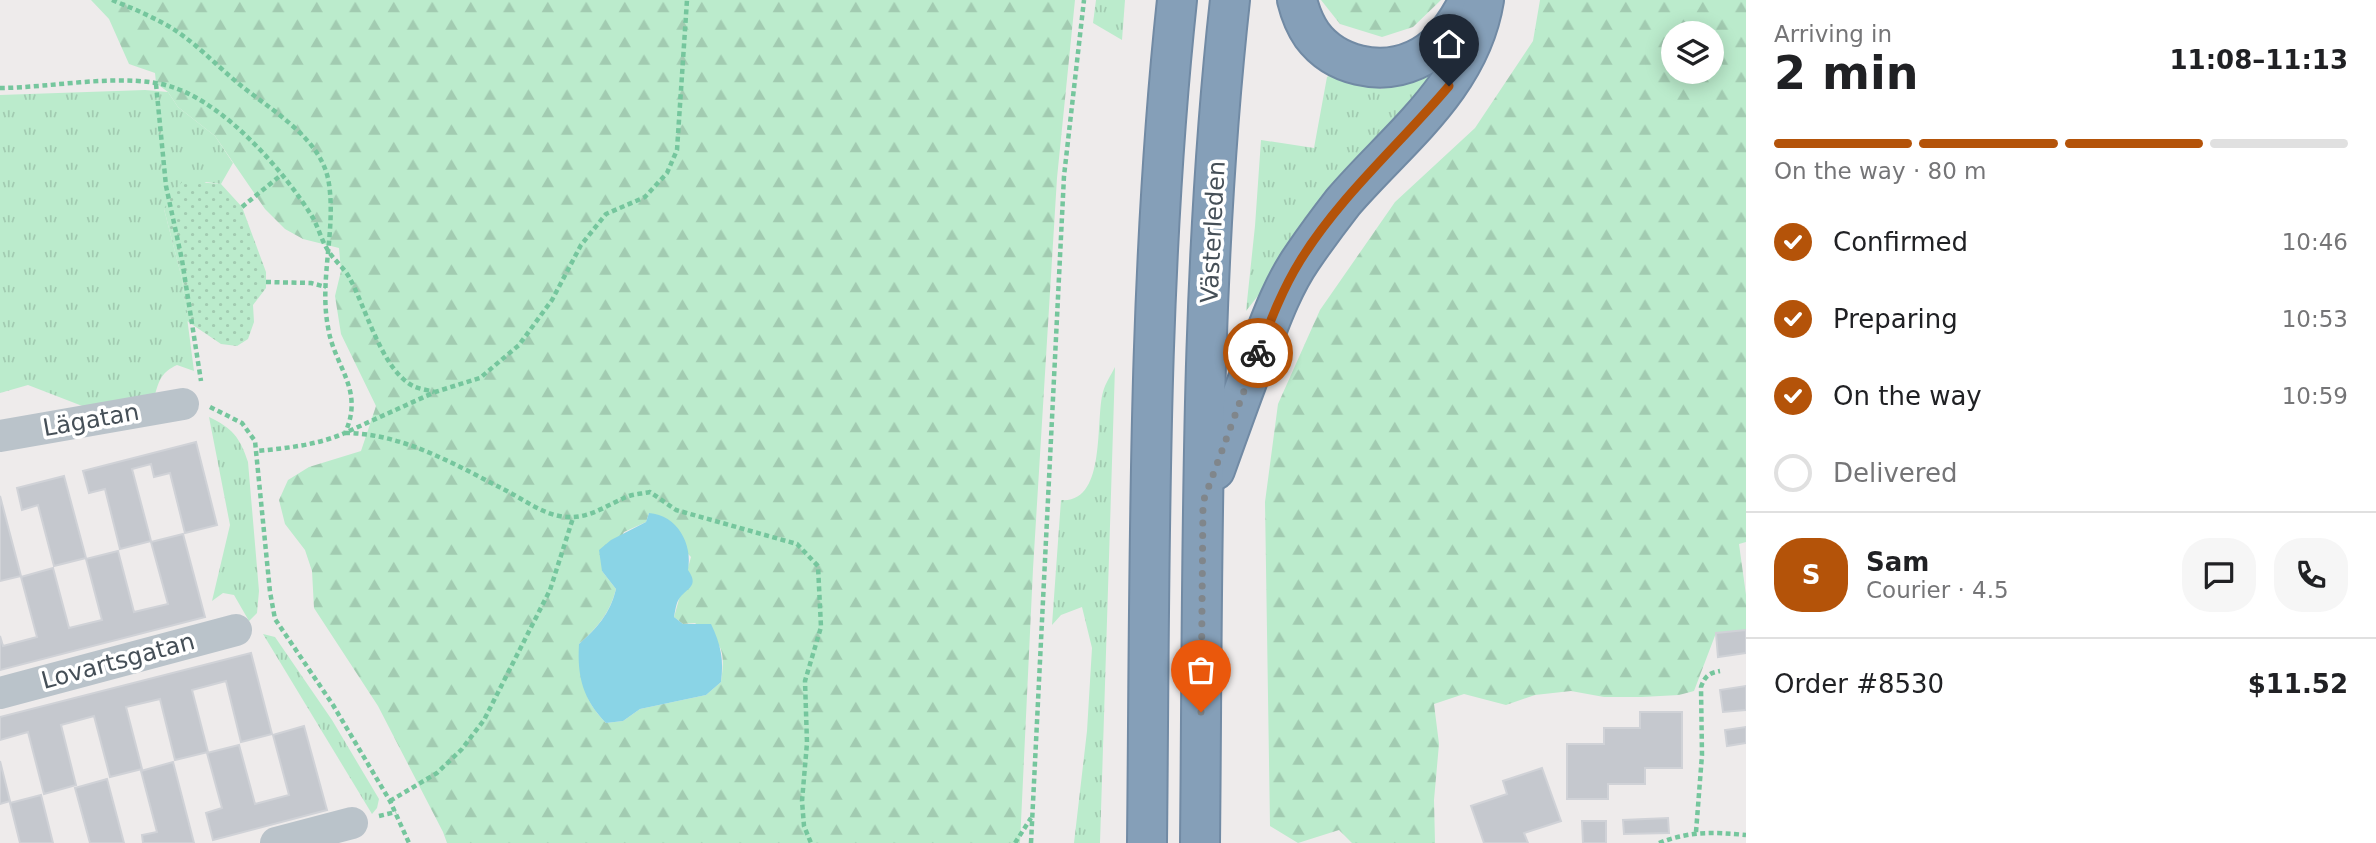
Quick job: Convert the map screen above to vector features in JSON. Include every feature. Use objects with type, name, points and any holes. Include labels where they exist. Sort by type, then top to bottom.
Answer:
[{"type":"highway","points":[[1147,843],[1151,499],[1158,254],[1169,75],[1177,0]]},
{"type":"highway","name":"Västerleden","points":[[1200,843],[1203,502],[1211,251],[1221,79],[1230,0]]},
{"type":"highway","points":[[1297,0],[1312,35],[1334,55],[1361,67],[1387,68],[1416,60],[1437,46],[1454,27],[1469,0]]},
{"type":"highway","points":[[1203,502],[1274,312],[1300,261],[1343,202],[1414,128],[1449,86],[1469,52],[1484,0]]},
{"type":"street","name":"Lägatan","points":[[0,436],[194,405]]},
{"type":"street","name":"Lovartsgatan","points":[[0,693],[236,630]]},
{"type":"street","points":[[276,843],[352,823]]},
{"type":"path","points":[[112,0],[142,13],[193,43],[289,123],[323,162],[329,181],[331,204],[326,287],[328,329],[351,387],[351,421],[345,433]]},
{"type":"path","points":[[257,451],[300,447],[345,433],[435,392],[480,378],[519,345],[552,300],[581,245],[606,214],[645,197],[667,173],[677,150],[687,0]]},
{"type":"path","points":[[1031,843],[1064,176],[1084,0]]},
{"type":"path","points":[[0,88],[132,81],[176,88],[218,112],[246,136],[281,175],[314,220],[329,252],[349,276],[369,325],[398,372],[413,386],[435,392]]},
{"type":"path","points":[[156,84],[166,186],[187,286],[194,405],[216,408],[242,423],[255,441],[275,619],[333,705],[390,801],[409,843]]},
{"type":"path","points":[[242,207],[281,175]]},
{"type":"path","points":[[266,282],[311,283],[326,287]]},
{"type":"path","points":[[345,433],[386,436],[431,454],[551,514],[573,518],[593,513],[627,496],[650,492],[676,510],[797,544],[818,566],[821,627],[805,681],[807,743],[802,801],[804,826],[811,843]]},
{"type":"path","points":[[390,801],[437,773],[462,749],[484,720],[550,590],[573,518]]},
{"type":"path","points":[[1696,832],[1702,755],[1701,687],[1704,679],[1711,673],[1720,671]]},
{"type":"path","points":[[1014,843],[1031,818]]},
{"type":"path","points":[[1659,843],[1696,832],[1746,835]]},
{"type":"green space","points":[[91,0],[1075,0],[1057,178],[1033,569],[1020,843],[447,843],[378,706],[314,608],[312,571],[305,550],[285,524],[279,500],[288,480],[309,467],[361,451],[376,406],[341,334],[335,296],[341,271],[339,248],[303,239],[285,229],[265,209],[215,136],[178,107],[168,92],[156,83],[155,73],[129,64],[109,19]],"holes":[[[649,513],[691,557],[674,617],[683,624],[695,623],[720,647],[723,661],[721,682],[706,695],[640,709],[623,721],[606,723],[587,696],[579,644],[602,620],[616,589],[602,571],[624,532],[646,522]]]},
{"type":"green space","points":[[1096,0],[1125,0],[1122,40],[1093,23]]},
{"type":"green space","points":[[1321,0],[1441,0],[1413,27],[1382,37],[1340,24]]},
{"type":"green space","points":[[1540,0],[1746,0],[1746,542],[1739,544],[1746,595],[1746,630],[1716,633],[1694,691],[1679,695],[1604,697],[1571,691],[1535,695],[1506,705],[1464,694],[1434,704],[1439,744],[1434,800],[1435,843],[1352,843],[1339,830],[1298,843],[1270,826],[1265,502],[1278,404],[1320,310],[1395,202],[1475,128],[1533,41]]},
{"type":"green space","points":[[1449,54],[1246,311],[1261,140],[1314,148],[1327,77],[1334,73],[1381,89],[1410,78]]},
{"type":"green space","points":[[145,90],[168,92],[178,107],[215,136],[233,163],[221,184],[206,182],[164,209],[182,279],[194,371],[177,365],[162,377],[155,395],[103,414],[28,385],[0,393],[0,95]]},
{"type":"green space","points":[[183,181],[221,184],[242,207],[266,272],[266,288],[253,305],[254,322],[248,339],[237,346],[221,344],[187,321],[182,279],[164,209]]},
{"type":"green space","points":[[1115,367],[1100,843],[1074,843],[1087,731],[1092,648],[1082,607],[1061,615],[1052,625],[1061,500],[1076,498],[1086,489],[1092,475],[1103,392]]},
{"type":"green space","points":[[209,417],[234,434],[248,462],[259,591],[257,613],[249,621],[234,595],[223,593],[212,601],[230,525]]},
{"type":"green space","points":[[263,634],[275,637],[332,720],[379,799],[372,814]]},
{"type":"water","points":[[649,513],[668,519],[681,532],[685,541],[688,570],[693,580],[691,587],[678,601],[674,617],[683,624],[711,624],[721,653],[721,682],[706,695],[640,709],[623,721],[606,723],[592,705],[583,687],[579,667],[579,644],[602,620],[616,589],[602,571],[599,550],[611,540],[646,522]]},
{"type":"building","points":[[196,442],[217,525],[185,533],[170,473],[154,477],[151,464],[132,469],[151,541],[120,549],[105,489],[89,493],[83,471]]},
{"type":"building","points":[[64,476],[86,558],[54,566],[38,505],[22,510],[17,488]]},
{"type":"building","points":[[0,496],[21,576],[0,581]]},
{"type":"building","points":[[183,534],[205,617],[0,670],[0,636],[3,646],[37,637],[21,577],[53,568],[69,628],[102,620],[86,559],[118,551],[134,612],[168,604],[151,542]]},
{"type":"building","points":[[1746,630],[1746,653],[1718,657],[1716,633]]},
{"type":"building","points":[[251,653],[272,734],[241,742],[226,681],[192,690],[208,752],[175,760],[160,699],[126,707],[142,769],[110,777],[94,716],[61,725],[76,785],[44,794],[28,732],[0,740],[0,717]]},
{"type":"building","points":[[1746,686],[1746,710],[1723,712],[1720,690]]},
{"type":"building","points":[[1640,712],[1682,712],[1682,768],[1645,768],[1645,784],[1608,784],[1608,799],[1567,799],[1567,744],[1604,744],[1604,728],[1640,728]]},
{"type":"building","points":[[304,726],[327,810],[213,840],[206,813],[222,808],[207,753],[239,745],[255,804],[289,795],[273,735]]},
{"type":"building","points":[[1746,727],[1746,743],[1727,746],[1725,730]]},
{"type":"building","points":[[0,761],[10,801],[0,804]]},
{"type":"building","points":[[173,762],[194,843],[143,843],[142,835],[157,832],[141,771]]},
{"type":"building","points":[[1542,768],[1561,821],[1524,833],[1528,843],[1484,843],[1471,806],[1507,794],[1503,781]]},
{"type":"building","points":[[107,779],[124,843],[90,843],[75,788]]},
{"type":"building","points":[[41,795],[53,843],[20,843],[10,803]]},
{"type":"building","points":[[1668,818],[1669,833],[1624,834],[1623,820]]},
{"type":"building","points":[[1582,821],[1606,821],[1606,843],[1583,843]]},
{"type":"way so far","points":[[1201,712],[1203,502],[1258,353]]},
{"type":"route","points":[[1258,353],[1274,312],[1300,261],[1343,202],[1414,128],[1449,86]]}]
